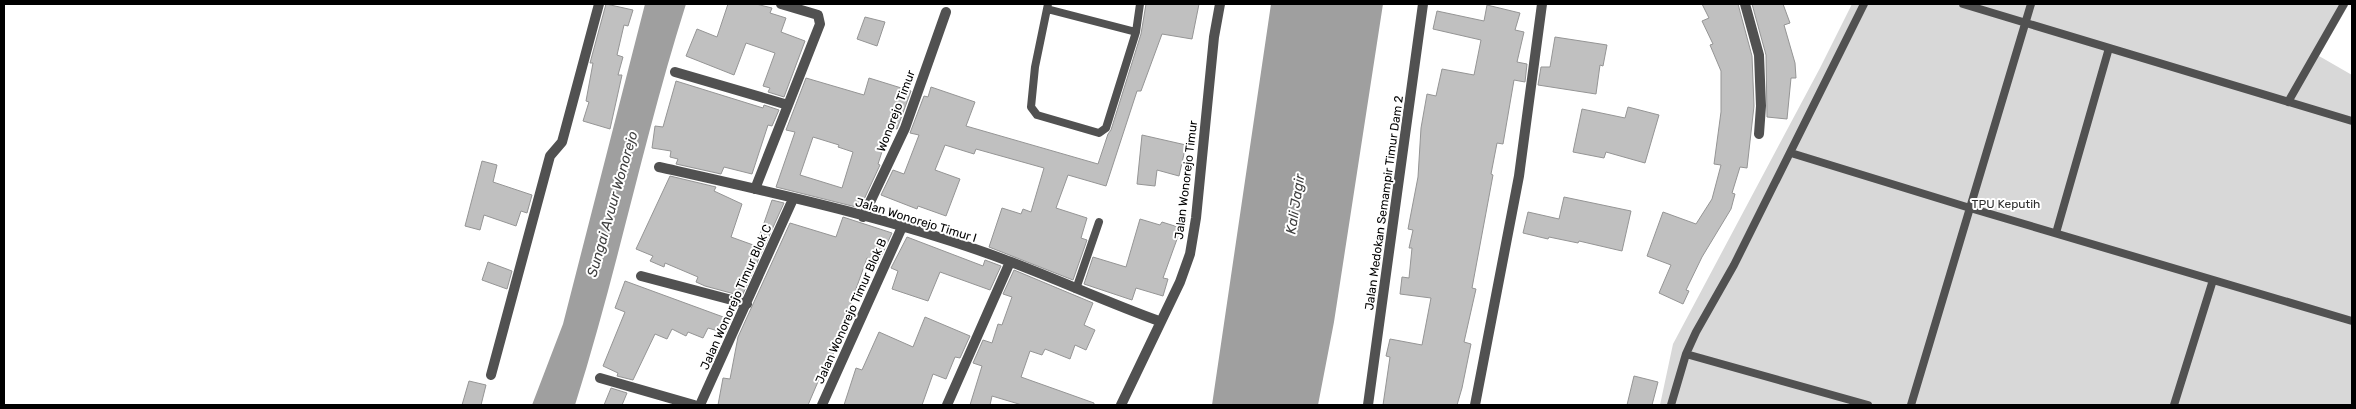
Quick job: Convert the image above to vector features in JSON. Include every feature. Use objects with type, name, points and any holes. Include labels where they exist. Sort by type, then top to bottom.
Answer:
[{"type":"street","points":[[491,374],[550,156],[562,142],[599,4]]},
{"type":"street","points":[[754,189],[820,24],[818,15],[782,4]]},
{"type":"street","name":"Jalan Wonorejo Timur","points":[[1121,405],[1159,321],[1180,282],[1190,254],[1196,218],[1214,37],[1220,4]]},
{"type":"street","name":"Jalan Medokan Semampir Timur Dam 2","points":[[1368,405],[1423,4]]},
{"type":"street","points":[[1475,405],[1519,176],[1542,4]]},
{"type":"street","points":[[1745,4],[1759,56],[1760,134]]},
{"type":"street","name":"Wonorejo Timur","points":[[863,217],[905,128],[946,12]]},
{"type":"street","points":[[675,72],[788,106]]},
{"type":"street","name":"Jalan Wonorejo Timur I","points":[[659,167],[754,189],[902,228],[1010,262],[1159,321]]},
{"type":"street","name":"Jalan Wonorejo Timur Blok C","points":[[700,405],[793,199]]},
{"type":"street","name":"Jalan Wonorejo Timur Blok B","points":[[822,405],[902,228]]},
{"type":"street","points":[[947,405],[1010,262]]},
{"type":"street","points":[[641,276],[747,304]]},
{"type":"street","points":[[600,378],[694,405]]},
{"type":"lane","points":[[1136,32],[1048,7],[1035,67],[1031,107],[1037,115],[1100,134],[1106,128],[1136,32],[1140,4]]},
{"type":"lane","points":[[1671,405],[1686,354],[1791,152],[1864,4]]},
{"type":"lane","points":[[1963,4],[2352,121]]},
{"type":"lane","points":[[1911,405],[2031,4]]},
{"type":"lane","points":[[2288,102],[2344,4]]},
{"type":"lane","points":[[2056,234],[2109,48]]},
{"type":"lane","points":[[1791,152],[2056,234],[2352,320]]},
{"type":"lane","points":[[1076,289],[1099,222]]},
{"type":"lane","points":[[2174,405],[2213,280]]},
{"type":"lane","points":[[1686,354],[1868,405]]},
{"type":"green space","name":"TPU Keputih","points":[[1852,4],[2349,4],[2319,56],[2352,75],[2352,405],[1660,405],[1673,344]]},
{"type":"water","name":"Sungai Avuur Wonorejo","points":[[645,4],[686,4],[657,104],[590,355],[575,405],[532,405],[563,324]]},
{"type":"water","name":"Kali Jagir","points":[[1271,4],[1383,4],[1334,322],[1318,405],[1212,405]]},
{"type":"building","points":[[606,4],[633,10],[628,26],[624,25],[617,55],[623,57],[618,75],[622,75],[610,129],[583,121],[589,102],[586,101],[593,63],[590,63]]},
{"type":"building","points":[[728,4],[756,4],[772,8],[770,13],[786,18],[781,32],[805,41],[784,97],[768,92],[770,88],[763,86],[775,53],[746,43],[734,75],[686,56],[697,29],[717,37]]},
{"type":"building","points":[[1146,4],[1199,4],[1192,39],[1162,34],[1141,91],[1137,91],[1106,186],[1068,175],[1056,208],[1087,218],[1081,238],[1087,240],[1073,280],[989,247],[1002,208],[1021,214],[1023,209],[1031,212],[1044,168],[976,149],[974,154],[945,145],[935,170],[960,179],[946,216],[918,206],[917,209],[881,195],[893,170],[904,174],[919,135],[910,133],[924,96],[928,97],[931,87],[975,102],[966,126],[1098,164],[1111,130],[1141,34]]},
{"type":"building","points":[[1702,4],[1738,4],[1752,56],[1754,106],[1747,168],[1740,167],[1732,193],[1735,194],[1731,209],[1702,257],[1686,290],[1689,291],[1683,304],[1659,293],[1671,265],[1647,256],[1663,212],[1696,224],[1712,199],[1721,165],[1714,164],[1721,112],[1721,71],[1710,45],[1713,44],[1702,21],[1709,18]]},
{"type":"building","points":[[1752,4],[1783,4],[1790,23],[1784,25],[1795,63],[1796,78],[1791,78],[1787,119],[1767,117],[1766,55]]},
{"type":"building","points":[[1487,5],[1520,13],[1515,30],[1524,32],[1517,62],[1527,64],[1525,82],[1514,80],[1503,144],[1497,143],[1472,288],[1476,289],[1464,342],[1471,344],[1462,388],[1457,405],[1383,405],[1390,357],[1386,356],[1390,339],[1422,345],[1431,298],[1400,294],[1402,277],[1409,278],[1412,248],[1409,248],[1413,230],[1408,229],[1418,177],[1421,128],[1427,94],[1436,96],[1442,69],[1474,75],[1481,40],[1433,29],[1437,11],[1484,21]]},
{"type":"building","points":[[865,17],[885,22],[877,46],[857,39]]},
{"type":"building","points":[[1555,37],[1607,45],[1603,66],[1600,65],[1596,94],[1538,85],[1541,67],[1550,67]]},
{"type":"building","points":[[806,78],[864,95],[869,78],[911,91],[897,129],[890,127],[878,164],[880,165],[860,208],[776,187],[795,132],[786,130]],"holes":[[[813,137],[839,145],[838,147],[853,152],[842,188],[800,175]]]},
{"type":"building","points":[[676,81],[763,108],[764,105],[779,110],[772,126],[768,125],[752,174],[724,167],[721,174],[676,164],[678,159],[670,157],[671,151],[652,148],[655,126],[663,127]]},
{"type":"building","points":[[1628,107],[1659,115],[1645,163],[1606,152],[1604,158],[1573,152],[1582,109],[1625,118]]},
{"type":"building","points":[[1142,135],[1186,145],[1179,176],[1157,170],[1155,186],[1137,184]]},
{"type":"building","points":[[482,161],[497,165],[493,182],[532,195],[527,213],[521,211],[516,226],[484,215],[480,230],[465,226]]},
{"type":"building","points":[[670,176],[716,187],[714,191],[742,204],[731,237],[756,246],[772,200],[784,203],[742,296],[705,286],[696,282],[698,277],[665,263],[664,267],[650,261],[653,256],[636,249]]},
{"type":"building","points":[[1564,197],[1631,211],[1622,251],[1579,241],[1578,243],[1549,237],[1548,239],[1523,233],[1528,212],[1559,219]]},
{"type":"building","points":[[843,217],[892,233],[878,263],[867,258],[827,371],[823,370],[808,405],[718,405],[723,378],[730,379],[738,337],[790,223],[836,237]]},
{"type":"building","points":[[1140,219],[1160,225],[1162,222],[1181,228],[1163,278],[1168,279],[1163,296],[1136,288],[1132,300],[1084,284],[1093,257],[1126,267]]},
{"type":"building","points":[[907,237],[983,266],[985,260],[1001,266],[990,290],[940,272],[928,301],[892,289],[898,271],[891,268]]},
{"type":"building","points":[[488,262],[512,271],[507,289],[482,280]]},
{"type":"building","points":[[1014,270],[1093,303],[1084,325],[1095,330],[1086,350],[1075,345],[1070,359],[1045,349],[1042,355],[1030,351],[1021,377],[1094,403],[1094,405],[1022,405],[992,396],[990,405],[970,405],[982,366],[973,363],[983,340],[992,343],[998,324],[1002,325],[1012,297],[1003,294]]},
{"type":"building","points":[[625,281],[726,318],[730,307],[736,308],[725,333],[708,328],[703,338],[688,332],[686,336],[672,329],[667,339],[655,334],[633,380],[617,376],[618,373],[603,366],[625,312],[615,308]]},
{"type":"building","points":[[925,317],[970,336],[960,358],[955,357],[946,379],[933,374],[922,405],[844,405],[856,368],[862,370],[879,332],[913,347]]},
{"type":"building","points":[[1634,376],[1658,382],[1652,405],[1627,405]]},
{"type":"building","points":[[469,381],[486,385],[481,405],[462,405]]},
{"type":"building","points":[[611,388],[627,393],[622,405],[604,405]]}]
